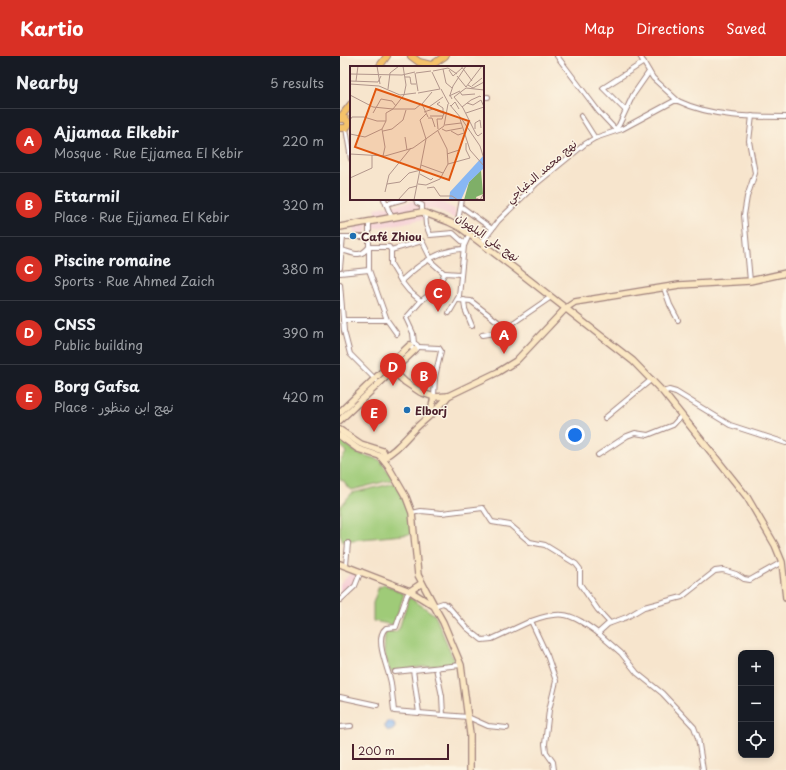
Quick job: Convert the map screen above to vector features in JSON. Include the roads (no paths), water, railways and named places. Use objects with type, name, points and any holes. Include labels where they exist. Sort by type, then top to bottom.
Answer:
[{"type":"main road","points":[[380,66],[387,56]]},
{"type":"main road","points":[[411,56],[419,65],[433,66],[445,56]]},
{"type":"main road","points":[[340,119],[350,108]]},
{"type":"main road","points":[[340,119],[345,118],[348,120],[345,128]]},
{"type":"street","points":[[557,56],[614,131],[633,95],[649,72]]},
{"type":"street","points":[[640,56],[658,84],[678,101],[704,111],[719,114],[786,117]]},
{"type":"street","points":[[625,110],[603,88],[644,62]]},
{"type":"street","name":"نهج محمد الدغباجي","points":[[481,244],[492,229],[541,180],[570,156],[595,138],[614,131],[678,101]]},
{"type":"street","points":[[581,116],[595,138]]},
{"type":"street","points":[[750,281],[744,216],[747,197],[755,173],[749,141],[752,116]]},
{"type":"street","points":[[345,128],[350,154]]},
{"type":"street","points":[[384,200],[392,218]]},
{"type":"street","points":[[386,204],[400,200]]},
{"type":"street","points":[[416,200],[417,203],[422,205],[430,235],[453,233],[464,243]]},
{"type":"street","points":[[457,226],[462,207],[462,200]]},
{"type":"street","points":[[462,207],[492,229]]},
{"type":"street","points":[[340,227],[424,212]]},
{"type":"street","name":"نهج علي البلهوان","points":[[424,212],[457,226],[566,308],[652,379],[747,497],[775,545],[782,562],[786,598]]},
{"type":"street","points":[[369,222],[369,270],[387,320],[397,334]]},
{"type":"street","points":[[450,313],[458,300],[464,243],[469,235]]},
{"type":"street","points":[[340,268],[342,237],[368,237]]},
{"type":"street","points":[[342,250],[362,254],[368,247],[386,247],[391,250],[422,241],[430,260],[444,273],[460,274]]},
{"type":"street","points":[[401,281],[430,260],[447,251],[463,249]]},
{"type":"street","points":[[391,250],[391,264],[409,291],[421,301]]},
{"type":"street","points":[[340,273],[369,270]]},
{"type":"street","points":[[391,368],[412,344],[414,337],[406,318],[421,301],[435,290],[444,273]]},
{"type":"street","points":[[391,368],[412,387],[434,397],[448,396],[498,372],[516,361],[566,308],[582,300],[679,285],[750,281],[786,273]]},
{"type":"street","points":[[340,284],[344,331],[350,354],[377,381]]},
{"type":"street","points":[[664,288],[670,305],[678,320]]},
{"type":"street","points":[[482,335],[497,333],[551,297]]},
{"type":"street","points":[[458,300],[471,302],[506,328]]},
{"type":"street","points":[[464,300],[464,310],[472,326]]},
{"type":"street","points":[[343,320],[387,320]]},
{"type":"street","points":[[412,344],[411,348],[439,348],[441,351],[435,377],[434,397],[430,416]]},
{"type":"street","points":[[340,412],[416,348]]},
{"type":"street","points":[[605,418],[652,379]]},
{"type":"street","points":[[340,420],[377,381]]},
{"type":"street","points":[[663,392],[669,390],[676,392],[709,414],[736,428],[786,443]]},
{"type":"street","points":[[340,436],[358,449],[384,457],[392,452],[430,416],[448,396]]},
{"type":"street","points":[[598,455],[628,436],[636,433],[648,435],[673,425],[681,416]]},
{"type":"street","points":[[340,430],[361,444],[383,451],[388,466],[406,497],[412,513],[417,568],[422,583],[443,622],[461,665],[468,717],[470,770]]},
{"type":"street","points":[[412,513],[421,511],[442,513],[483,508],[492,522],[510,525],[528,541],[545,545],[576,564],[580,569],[580,584],[598,610],[610,623]]},
{"type":"street","points":[[348,543],[343,564],[410,591],[434,606]]},
{"type":"street","points":[[598,633],[610,623],[627,617],[648,606],[682,597],[715,571],[723,570],[736,574],[744,580],[750,580],[782,562]]},
{"type":"street","points":[[340,600],[355,586],[361,571]]},
{"type":"street","points":[[422,583],[406,595],[396,627],[386,628],[383,631],[382,652],[391,684],[394,711],[468,717],[488,726],[507,728]]},
{"type":"street","points":[[434,606],[443,603],[447,605],[467,628],[482,640],[492,639],[550,614],[562,614],[576,619],[598,633],[621,653],[637,672],[662,693],[694,727],[698,738],[703,770]]},
{"type":"street","points":[[531,621],[547,655],[556,681],[548,717],[545,744],[546,752],[553,762],[554,770]]},
{"type":"street","points":[[395,672],[461,665]]},
{"type":"street","points":[[436,668],[442,696],[443,715]]},
{"type":"street","points":[[413,670],[419,713]]},
{"type":"street","points":[[340,697],[377,705]]},
{"type":"street","points":[[340,727],[351,726]]},
{"type":"water","points":[[388,721],[392,721],[394,722],[394,730],[388,731],[385,728],[385,724]]},
{"type":"place","name":"Café Zhiou","points":[[353,236]]},
{"type":"place","name":"Piscine romaine","points":[[438,312]]},
{"type":"place","name":"Ajjamaa Elkebir","points":[[504,354]]},
{"type":"place","name":"CNSS","points":[[393,386]]},
{"type":"place","name":"Ettarmil","points":[[424,395]]},
{"type":"place","name":"Elborj","points":[[407,410]]},
{"type":"place","name":"Borg Gafsa","points":[[374,432]]}]
